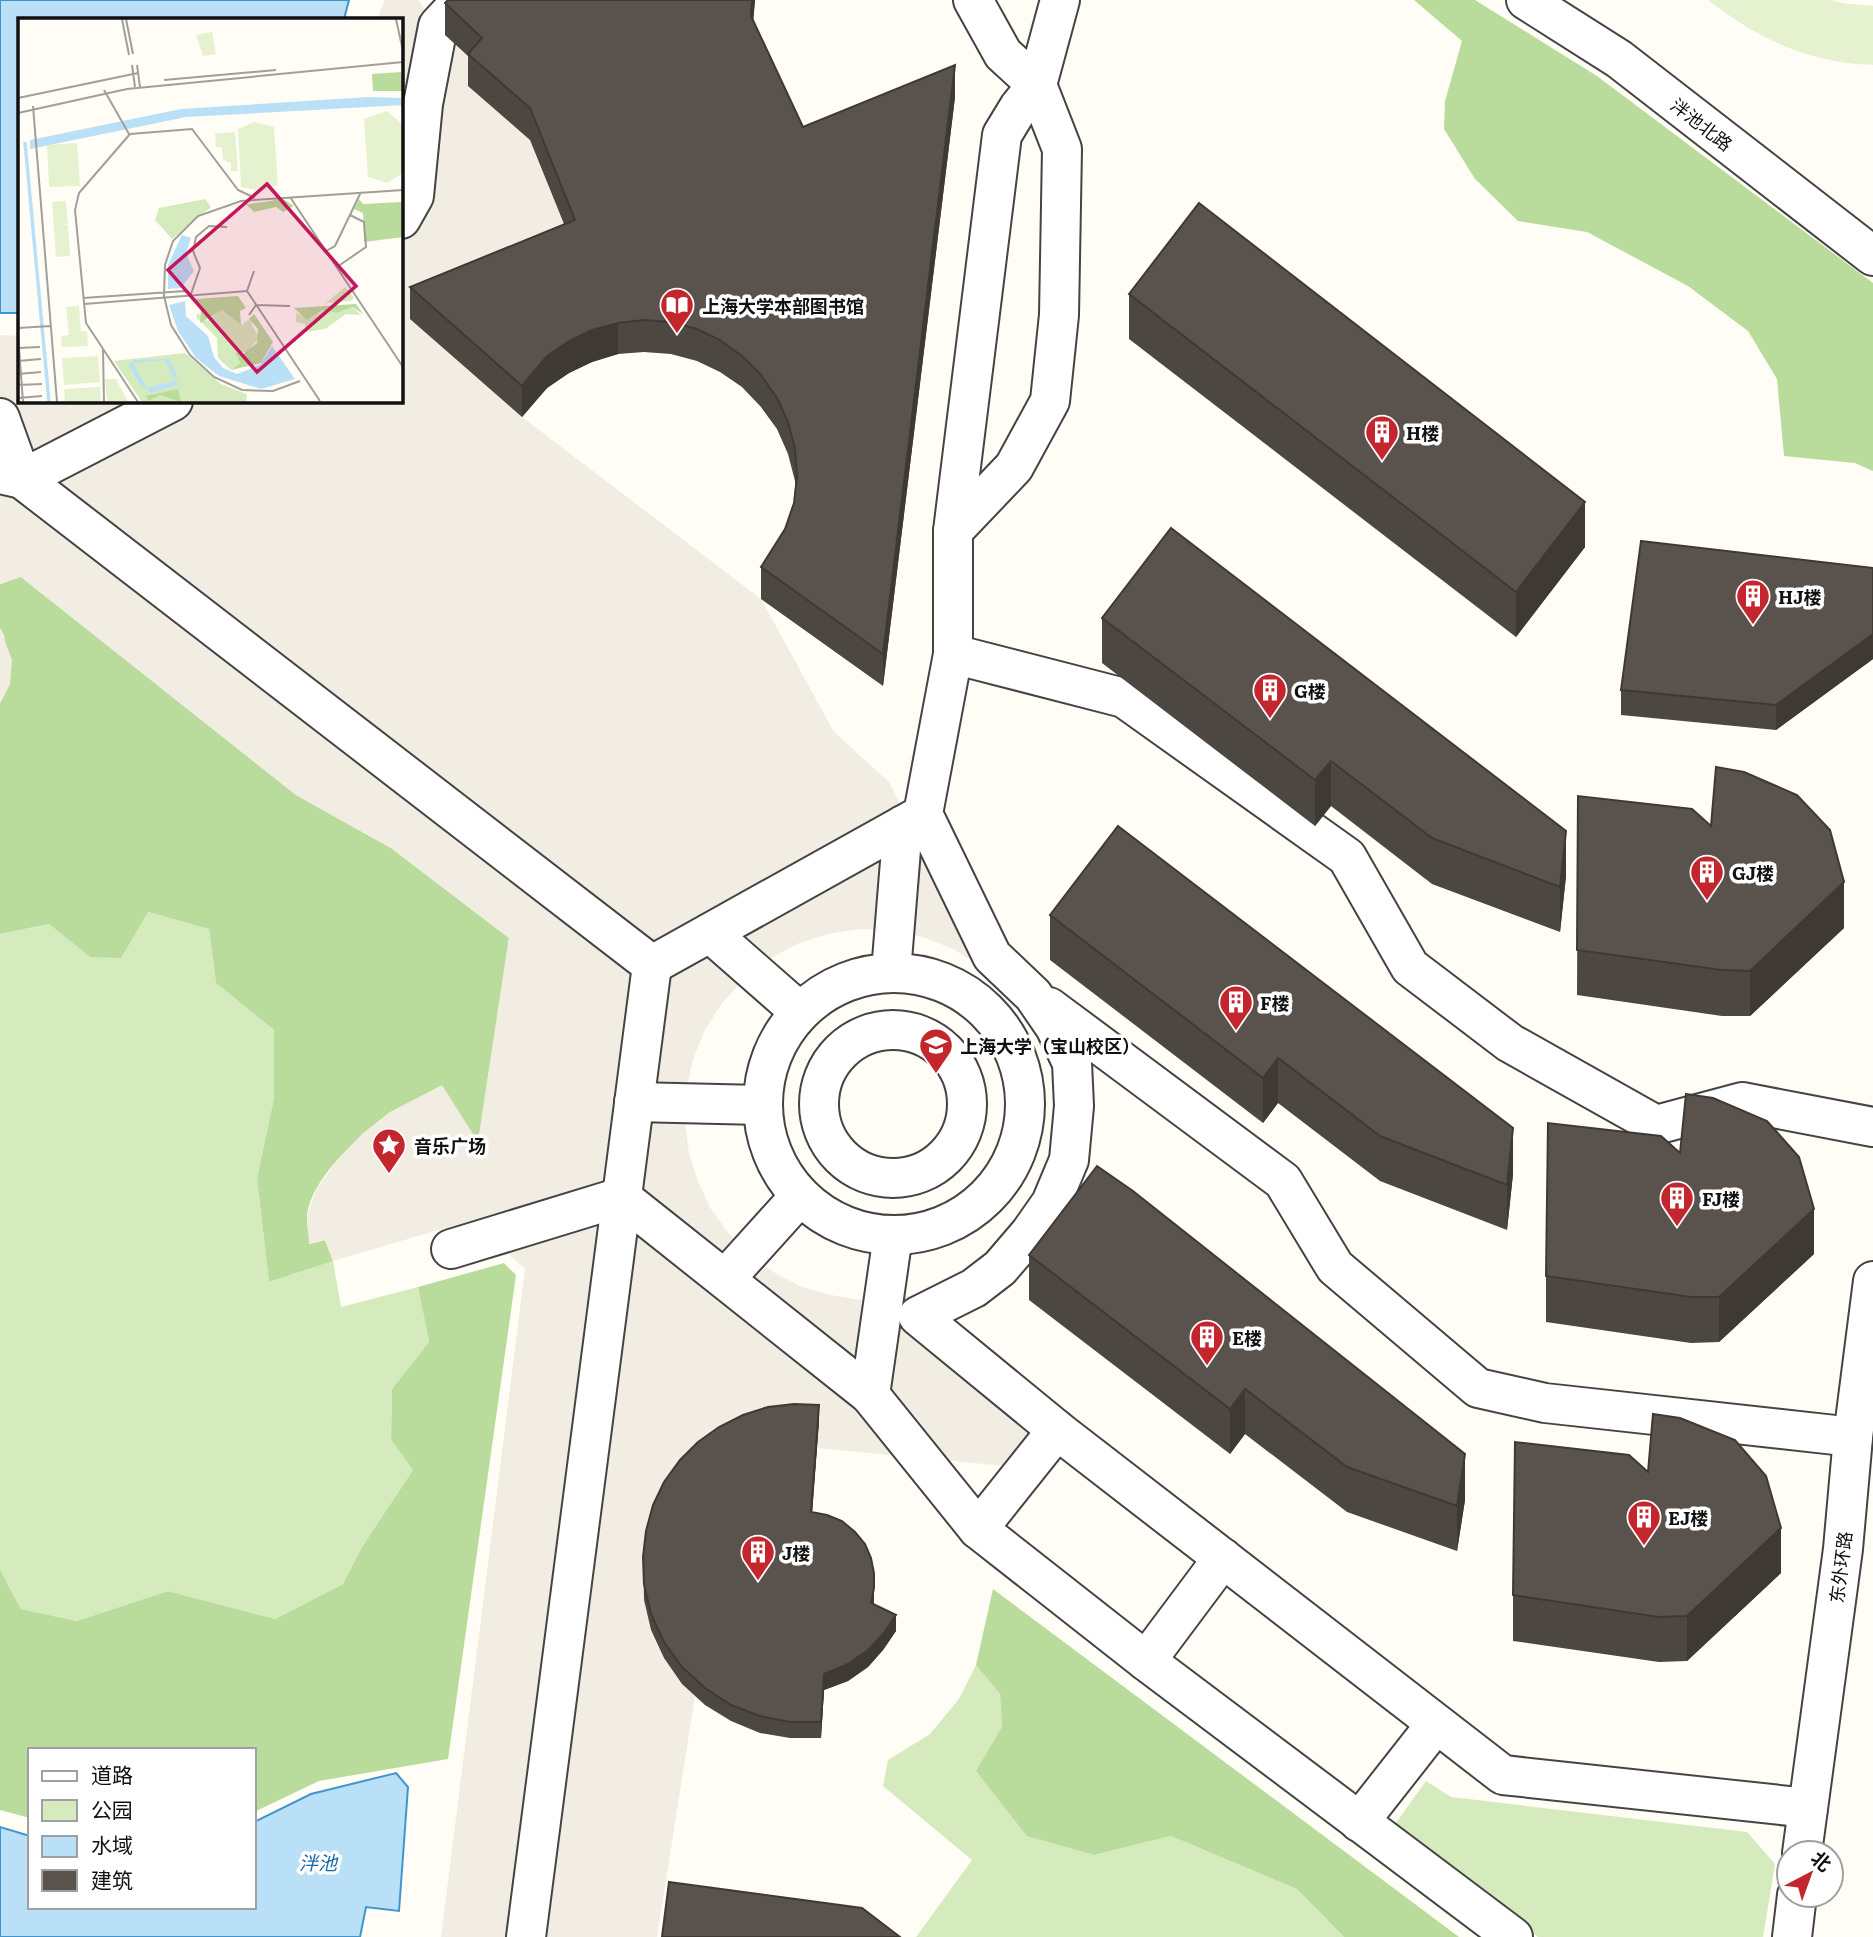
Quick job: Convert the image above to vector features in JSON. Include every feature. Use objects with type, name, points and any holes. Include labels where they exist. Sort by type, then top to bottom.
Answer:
[{"type":"street","points":[[402,217],[414,196],[423,104],[438,26],[462,0]]},
{"type":"street","points":[[953,531],[1014,467],[1050,401],[1059,315],[1062,149],[1037,85],[1003,54],[973,0]]},
{"type":"street","points":[[891,972],[913,820],[953,654],[953,531],[1002,135],[1019,107],[1037,85],[1060,0]]},
{"type":"street","name":"泮池北路","points":[[1526,0],[1619,59],[1873,256]]},
{"type":"street","points":[[1578,0],[1619,59]]},
{"type":"street","points":[[11,477],[171,402]]},
{"type":"street","points":[[0,418],[11,477],[652,965]]},
{"type":"street","points":[[953,654],[1124,698],[1347,856],[1410,967],[1510,1043],[1656,1125],[1742,1102],[1873,1127]]},
{"type":"street","points":[[652,965],[913,820]]},
{"type":"street","points":[[913,820],[992,956],[1024,987],[1283,1181],[1335,1267],[1478,1388],[1545,1403],[1853,1437]]},
{"type":"street","points":[[710,933],[799,1011]]},
{"type":"street","points":[[526,1937],[652,965]]},
{"type":"street","points":[[891,972],[911,973],[940,981],[958,989],[986,1011],[997,1023],[1015,1054],[1021,1070],[1025,1106],[1024,1124],[1015,1154],[1006,1173],[987,1197],[947,1224],[922,1232],[893,1236],[869,1233],[847,1226],[820,1213],[800,1196],[784,1176],[769,1147],[761,1105],[771,1056],[782,1033],[799,1011],[837,984],[861,976],[891,972]]},
{"type":"street","points":[[847,981],[867,1035]]},
{"type":"street","points":[[921,1035],[940,981]]},
{"type":"street","points":[[986,1011],[1024,987]]},
{"type":"street","points":[[1024,987],[1055,1027],[1072,1063],[1074,1106],[1069,1160],[1051,1203],[1000,1268],[974,1289],[918,1316],[1057,1430],[1503,1775],[1808,1808]]},
{"type":"street","points":[[884,1030],[906,1030],[921,1035],[943,1049],[957,1065],[966,1086],[968,1106],[965,1127],[955,1147],[941,1162],[923,1173],[902,1178],[880,1178],[867,1174],[842,1158],[829,1142],[821,1123],[819,1101],[824,1077],[832,1062],[846,1046],[867,1035],[884,1030]]},
{"type":"street","points":[[962,1076],[1015,1054]]},
{"type":"street","points":[[771,1056],[824,1077]]},
{"type":"street","points":[[634,1102],[761,1105]]},
{"type":"street","points":[[1025,1106],[1074,1106]]},
{"type":"street","points":[[965,1127],[1015,1154]]},
{"type":"street","points":[[769,1147],[823,1128]]},
{"type":"street","points":[[923,1173],[947,1224]]},
{"type":"street","points":[[847,1226],[867,1174]]},
{"type":"street","points":[[725,1279],[800,1196]]},
{"type":"street","points":[[451,1249],[621,1197]]},
{"type":"street","points":[[621,1197],[870,1395],[978,1529],[1146,1661],[1514,1937]]},
{"type":"street","points":[[987,1197],[1030,1233]]},
{"type":"street","points":[[870,1395],[893,1236]]},
{"type":"street","name":"东外环路","points":[[1804,1839],[1858,1551],[1853,1437],[1873,1281]]},
{"type":"street","points":[[978,1529],[1057,1430]]},
{"type":"street","points":[[1146,1661],[1223,1558]]},
{"type":"street","points":[[1359,1822],[1436,1724]]},
{"type":"street","points":[[1792,1937],[1795,1909]]},
{"type":"green space","points":[[1414,0],[1475,0],[1597,76],[1873,283],[1873,471],[1855,463],[1784,456],[1777,379],[1748,331],[1688,286],[1587,232],[1518,221],[1475,179],[1444,129],[1445,101],[1462,41]]},
{"type":"green space","points":[[1708,0],[1831,0],[1873,6],[1873,65],[1827,59],[1785,46],[1746,26]]},
{"type":"green space","points":[[19,563],[21,577],[296,795],[391,848],[509,938],[478,1143],[390,1112],[339,1158],[317,1187],[310,1202],[307,1217],[310,1244],[325,1240],[333,1261],[269,1282],[257,1178],[274,1098],[274,1030],[216,983],[209,929],[148,912],[121,958],[90,957],[49,924],[0,934],[0,703],[10,684],[4,636],[0,628],[0,584],[20,577]]},
{"type":"green space","points":[[148,912],[209,929],[216,983],[274,1030],[274,1098],[257,1178],[269,1282],[333,1261],[341,1307],[418,1287],[429,1342],[392,1389],[391,1440],[413,1470],[362,1547],[343,1584],[275,1619],[168,1591],[77,1621],[21,1609],[0,1570],[0,934],[49,924],[90,957]]},
{"type":"green space","points":[[504,1263],[516,1275],[448,1759],[319,1781],[256,1811],[256,1748],[28,1748],[28,1817],[0,1810],[0,1570],[21,1609],[77,1621],[168,1591],[275,1619],[343,1584],[362,1547],[413,1470],[391,1440],[392,1389],[429,1342],[418,1287]]},
{"type":"green space","points":[[993,1589],[1459,1937],[1344,1937],[1297,1889],[1171,1836],[1095,1855],[1027,1836],[976,1771],[1002,1727],[1000,1694],[976,1665]]},
{"type":"green space","points":[[976,1665],[1000,1694],[1002,1728],[976,1772],[1096,1855],[1171,1836],[1297,1889],[1344,1937],[916,1937],[972,1860],[883,1786],[888,1760],[930,1734],[959,1699]]},
{"type":"green space","points":[[1426,1781],[1451,1797],[1747,1832],[1775,1864],[1763,1937],[1538,1937],[1393,1827]]},
{"type":"shaded area","points":[[385,0],[418,0],[445,35],[482,69],[468,86],[530,140],[575,252],[410,319],[522,417],[761,599],[834,732],[889,782],[981,966],[953,949],[923,937],[892,930],[859,929],[828,934],[797,944],[769,959],[744,979],[722,1003],[705,1030],[693,1059],[686,1091],[685,1123],[689,1153],[698,1182],[711,1209],[729,1234],[750,1255],[775,1273],[802,1287],[861,1300],[921,1294],[1069,1416],[1025,1468],[817,1448],[643,1574],[644,1600],[651,1631],[664,1658],[682,1684],[695,1696],[657,1937],[441,1937],[525,1269],[509,1254],[455,1267],[445,1228],[333,1261],[325,1240],[309,1244],[307,1215],[316,1190],[337,1160],[362,1134],[390,1112],[442,1085],[478,1142],[509,938],[391,848],[296,795],[21,577],[0,584],[0,335],[18,336],[18,402],[402,402],[402,18],[377,18]]},
{"type":"shaded area","points":[[0,628],[12,660],[10,684],[0,703]]},
{"type":"water","points":[[0,0],[349,0],[344,18],[18,18],[18,313],[0,313]]},
{"type":"water","name":"泮池","points":[[396,1773],[408,1787],[399,1911],[366,1907],[360,1937],[0,1937],[0,1827],[28,1835],[28,1909],[256,1909],[256,1821],[311,1794]]},
{"type":"building","name":"上海大学本部图书馆","points":[[448,0],[752,0],[751,16],[803,127],[955,65],[883,654],[761,567],[785,529],[794,503],[797,476],[795,449],[788,422],[777,398],[761,375],[742,356],[720,340],[697,329],[671,322],[644,320],[618,323],[592,330],[569,341],[547,356],[522,386],[410,287],[575,220],[530,108],[468,54],[482,38],[445,3]]},
{"type":"building","name":"H楼","points":[[1199,203],[1585,502],[1516,592],[1129,294]]},
{"type":"building","points":[[1171,528],[1566,831],[1560,887],[1432,838],[1331,761],[1315,780],[1102,618]]},
{"type":"building","name":"HJ楼","points":[[1641,541],[1873,568],[1873,634],[1776,705],[1621,690]]},
{"type":"building","name":"GJ楼","points":[[1716,767],[1744,772],[1797,795],[1830,830],[1844,882],[1750,971],[1722,970],[1577,950],[1578,796],[1692,809],[1711,826]]},
{"type":"building","points":[[1118,826],[1513,1128],[1507,1185],[1380,1136],[1278,1058],[1263,1078],[1050,915]]},
{"type":"building","name":"FJ楼","points":[[1686,1094],[1713,1098],[1767,1121],[1799,1157],[1814,1209],[1719,1297],[1691,1297],[1546,1276],[1548,1123],[1661,1136],[1680,1153]]},
{"type":"building","points":[[1097,1166],[1133,1191],[1465,1454],[1457,1506],[1347,1467],[1245,1389],[1230,1409],[1029,1255]]},
{"type":"building","name":"J楼","points":[[819,1405],[811,1512],[842,1521],[865,1544],[874,1573],[871,1603],[896,1615],[868,1650],[848,1664],[824,1674],[821,1722],[790,1722],[760,1716],[731,1705],[705,1688],[682,1667],[664,1642],[651,1614],[644,1584],[643,1557],[653,1505],[664,1482],[680,1460],[698,1442],[719,1427],[743,1415],[768,1407]]},
{"type":"building","name":"EJ楼","points":[[1653,1414],[1680,1418],[1735,1440],[1766,1476],[1781,1528],[1687,1616],[1659,1617],[1513,1595],[1515,1442],[1629,1455],[1648,1472]]},
{"type":"building","points":[[669,1882],[862,1908],[900,1937],[662,1937]]},
{"type":"place","name":"上海大学本部图书馆","points":[[677,335]]},
{"type":"place","name":"H楼","points":[[1382,462]]},
{"type":"place","name":"HJ楼","points":[[1753,626]]},
{"type":"place","name":"G楼","points":[[1270,720]]},
{"type":"place","name":"GJ楼","points":[[1707,902]]},
{"type":"place","name":"F楼","points":[[1236,1032]]},
{"type":"place","name":"上海大学（宝山校区）","points":[[936,1075]]},
{"type":"place","name":"音乐广场","points":[[389,1175]]},
{"type":"place","name":"FJ楼","points":[[1677,1228]]},
{"type":"place","name":"E楼","points":[[1207,1367]]},
{"type":"place","name":"EJ楼","points":[[1644,1547]]},
{"type":"place","name":"J楼","points":[[758,1582]]}]
